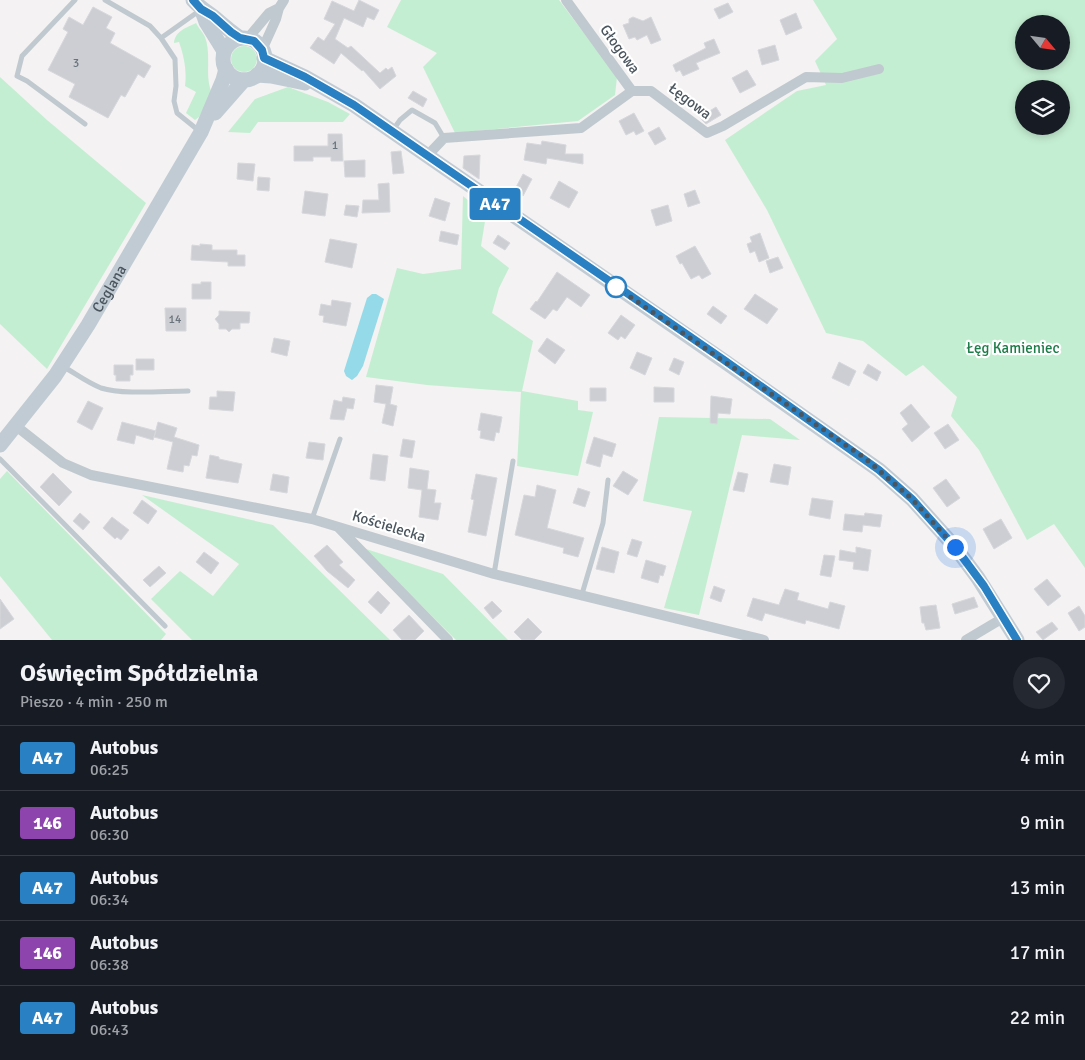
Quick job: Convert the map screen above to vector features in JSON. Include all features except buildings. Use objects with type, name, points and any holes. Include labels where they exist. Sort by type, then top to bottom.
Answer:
[{"type":"street","name":"Głogowa","points":[[566,0],[632,91]]},
{"type":"street","points":[[224,51],[234,40],[244,38],[281,4]]},
{"type":"street","points":[[250,77],[264,64],[263,54],[281,4]]},
{"type":"street","points":[[197,5],[231,32],[254,41],[263,54],[347,100],[724,360],[879,470],[912,499],[955,547],[978,578],[1017,640]]},
{"type":"street","points":[[197,5],[224,51],[223,63],[230,75],[250,77],[271,76],[322,87]]},
{"type":"street","name":"Ceglana","points":[[0,448],[62,365],[88,325],[203,128],[226,69]]},
{"type":"street","name":"Łęgowa","points":[[632,91],[651,91],[708,133],[806,77],[842,78],[879,69]]},
{"type":"street","name":"Ceglana","points":[[203,128],[250,77]]},
{"type":"street","points":[[427,156],[444,138],[581,128],[632,91]]},
{"type":"street","name":"Kościelecka","points":[[16,426],[63,463],[91,475],[312,519],[494,574],[764,640]]},
{"type":"street","points":[[337,526],[448,640]]},
{"type":"street","points":[[966,640],[1003,618]]},
{"type":"lane","points":[[74,0],[22,56],[17,76],[27,81],[85,124]]},
{"type":"lane","points":[[105,0],[150,26],[161,38],[175,59],[176,86],[174,101],[177,113],[186,122],[203,128]]},
{"type":"lane","points":[[161,38],[197,5]]},
{"type":"lane","points":[[392,131],[400,120],[412,110],[435,123],[444,138]]},
{"type":"lane","points":[[62,365],[87,382],[103,388],[129,391],[188,391]]},
{"type":"lane","points":[[312,519],[340,439]]},
{"type":"lane","points":[[0,448],[165,626]]},
{"type":"lane","points":[[494,574],[513,461]]},
{"type":"lane","points":[[582,594],[603,523],[608,480]]},
{"type":"green space","points":[[401,0],[559,0],[617,77],[615,95],[578,121],[455,133],[423,67],[437,53],[387,27]]},
{"type":"green space","name":"Łęg Kamieniec","points":[[813,0],[1085,0],[1085,568],[1054,524],[1027,540],[979,450],[951,416],[957,397],[923,365],[906,376],[863,341],[826,333],[767,210],[725,140],[797,91],[826,85],[815,61],[837,39]]},
{"type":"green space","points":[[196,23],[204,35],[207,44],[209,80],[212,93],[199,117],[195,120],[186,113],[196,92],[185,86],[185,69],[182,53],[179,42],[174,43],[179,33]]},
{"type":"green space","points":[[244,46],[253,50],[257,59],[253,68],[244,72],[235,68],[231,59],[235,50]]},
{"type":"green space","points":[[0,77],[47,120],[146,203],[47,369],[0,324]]},
{"type":"green space","points":[[288,87],[328,102],[350,114],[343,122],[258,122],[250,133],[228,132],[255,99]]},
{"type":"green space","points":[[463,196],[486,215],[481,246],[509,268],[499,288],[492,313],[533,341],[522,391],[578,401],[578,410],[593,412],[578,476],[517,466],[521,392],[427,385],[366,377],[397,268],[423,274],[461,269]]},
{"type":"green space","points":[[659,417],[770,419],[800,440],[742,435],[699,615],[664,608],[692,511],[643,501]]},
{"type":"green space","points":[[7,471],[166,634],[161,640],[52,640],[0,576],[0,479]]},
{"type":"green space","points":[[142,495],[273,525],[390,640],[192,640],[151,599],[180,571],[213,596],[239,564]]},
{"type":"green space","points":[[363,548],[443,574],[508,640],[456,640]]},
{"type":"water","points":[[372,294],[376,294],[384,299],[363,366],[352,380],[346,376],[344,371],[367,298]]},
{"type":"bus line","name":"A47","points":[[193,0],[201,9],[213,16],[231,32],[240,38],[248,38],[259,45],[264,58],[305,77],[354,105],[724,360],[879,470],[912,499],[955,547],[984,586],[1017,640]]},
{"type":"route","points":[[616,287],[866,459],[912,499],[955,547]]}]
